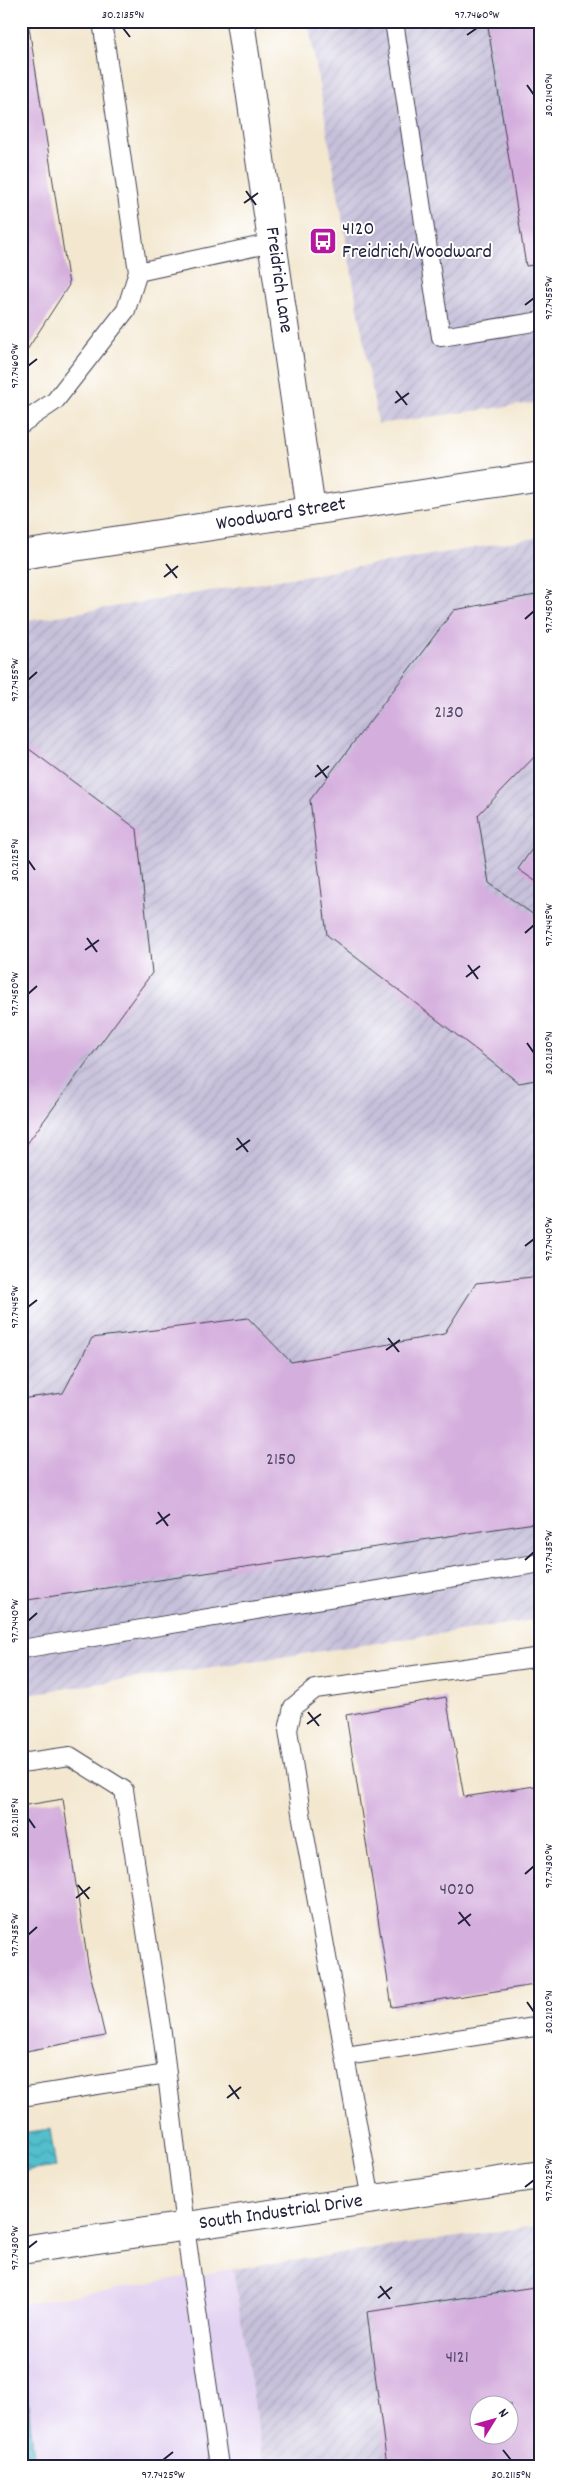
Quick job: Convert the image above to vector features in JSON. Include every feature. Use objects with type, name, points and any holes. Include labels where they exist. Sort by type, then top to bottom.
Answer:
[{"type":"street","name":"Freidrich Lane","points":[[240,21],[311,510]]},
{"type":"street","name":"Woodward Street","points":[[21,555],[541,476]]},
{"type":"street","name":"South Industrial Drive","points":[[21,2250],[541,2175]]},
{"type":"lane","points":[[21,424],[54,401],[126,310],[138,272],[102,21]]},
{"type":"lane","points":[[394,21],[441,337],[541,321]]},
{"type":"lane","points":[[138,272],[272,242]]},
{"type":"lane","points":[[21,1649],[541,1563]]},
{"type":"lane","points":[[371,2200],[288,1730],[293,1707],[315,1689],[541,1657]]},
{"type":"lane","points":[[21,1763],[70,1756],[124,1790],[167,2074],[185,2227],[219,2466]]},
{"type":"lane","points":[[346,2056],[541,2026]]},
{"type":"lane","points":[[21,2097],[167,2074]]},
{"type":"shaded area","points":[[308,21],[541,21],[541,402],[378,424]]},
{"type":"shaded area","points":[[541,537],[541,1619],[21,1695],[21,622]]},
{"type":"shaded area","points":[[541,2225],[541,2466],[264,2466],[233,2269]]},
{"type":"shaded area","points":[[233,2269],[264,2466],[21,2466],[21,2304]]},
{"type":"water","points":[[50,2129],[56,2167],[21,2172],[21,2133]]},
{"type":"water","points":[[21,2363],[24,2366],[35,2466],[21,2466]]},
{"type":"building","points":[[21,21],[28,21],[69,285],[27,350],[21,351]]},
{"type":"building","points":[[487,21],[541,21],[541,264],[526,266]]},
{"type":"building","points":[[541,594],[541,750],[478,815],[489,883],[541,920],[541,1079],[519,1083],[327,935],[310,800],[454,610]]},
{"type":"building","points":[[21,743],[137,829],[152,973],[21,1152]]},
{"type":"building","points":[[532,849],[541,856],[541,885],[518,869]]},
{"type":"building","points":[[541,1276],[541,1522],[21,1601],[21,1399],[63,1393],[92,1338],[248,1318],[291,1362],[444,1334],[476,1283]]},
{"type":"building","points":[[446,1697],[464,1797],[541,1785],[541,1984],[392,2007],[346,1715]]},
{"type":"building","points":[[63,1799],[88,1964],[105,2036],[21,2052],[21,1806]]},
{"type":"building","points":[[541,2286],[541,2466],[387,2466],[367,2312]]},
{"type":"place","name":"4120 Freidrich/Woodward","points":[[323,241]]}]
